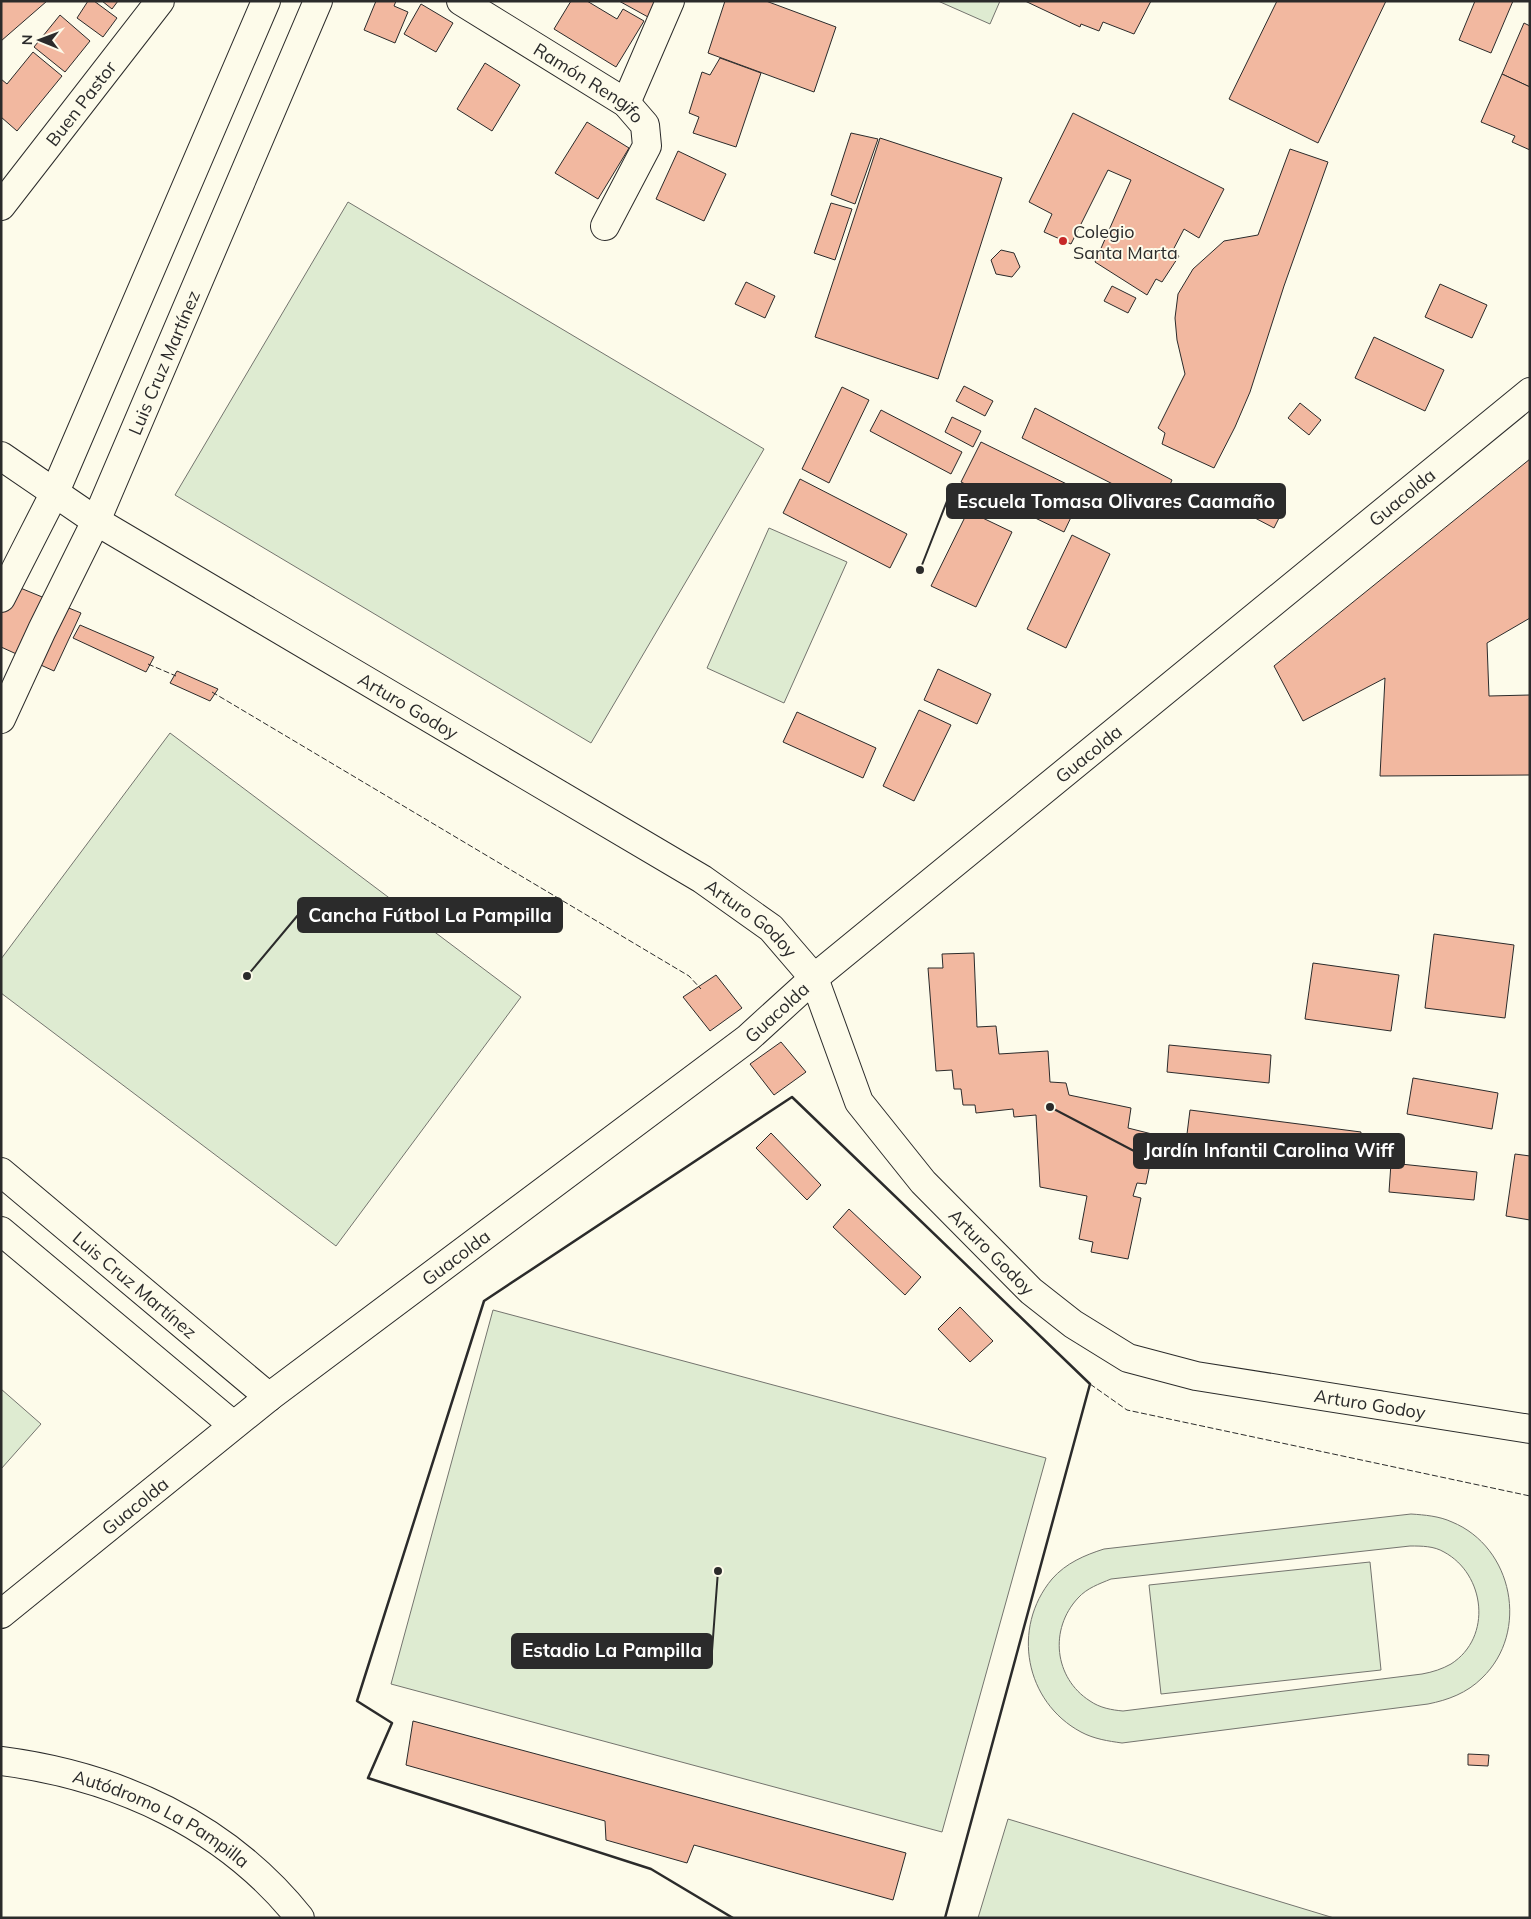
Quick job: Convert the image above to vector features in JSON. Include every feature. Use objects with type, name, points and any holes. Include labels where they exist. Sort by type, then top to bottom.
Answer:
[{"type":"street","name":"Buen Pastor","points":[[1,206],[160,1]]},
{"type":"street","points":[[1,598],[55,492],[266,1]]},
{"type":"street","name":"Luis Cruz Martínez","points":[[1,719],[42,630],[96,521],[318,1]]},
{"type":"street","name":"Ramón Rengifo","points":[[461,1],[626,103],[645,125],[647,146],[605,226]]},
{"type":"street","points":[[626,103],[670,1]]},
{"type":"street","name":"Guacolda","points":[[3,1614],[269,1397],[747,1039],[814,978],[1530,392]]},
{"type":"street","name":"Arturo Godoy","points":[[1,456],[96,521],[702,879],[771,928],[814,978],[859,1102],[922,1182],[1031,1291],[1073,1324],[1128,1358],[1196,1376],[1530,1429]]},
{"type":"street","name":"Luis Cruz Martínez","points":[[1,1172],[269,1397]]},
{"type":"street","points":[[1,1231],[233,1425]]},
{"type":"street","name":"Autódromo La Pampilla","points":[[1,1761],[60,1770],[90,1778],[148,1800],[175,1814],[202,1830],[234,1853],[261,1877],[300,1918]]},
{"type":"green space","points":[[938,1],[1000,1],[990,24]]},
{"type":"green space","points":[[348,202],[764,449],[591,743],[175,495]]},
{"type":"green space","points":[[769,528],[847,562],[784,703],[707,668]]},
{"type":"green space","points":[[170,733],[521,997],[336,1246],[1,993],[1,959]]},
{"type":"green space","points":[[493,1310],[1046,1458],[942,1832],[391,1684]]},
{"type":"green space","points":[[1,1389],[41,1424],[1,1469]]},
{"type":"green space","points":[[1411,1514],[1437,1517],[1452,1522],[1473,1534],[1489,1550],[1501,1570],[1508,1592],[1510,1615],[1506,1638],[1497,1659],[1482,1678],[1464,1692],[1428,1704],[1122,1743],[1101,1739],[1081,1732],[1062,1719],[1047,1702],[1036,1683],[1030,1663],[1028,1641],[1031,1619],[1039,1598],[1052,1579],[1063,1568],[1076,1560],[1104,1549]],"holes":[[[1410,1546],[1436,1549],[1458,1562],[1468,1575],[1475,1590],[1479,1606],[1478,1622],[1473,1638],[1464,1652],[1451,1664],[1437,1670],[1422,1674],[1123,1711],[1106,1708],[1090,1701],[1069,1680],[1063,1666],[1060,1638],[1069,1610],[1085,1592],[1111,1579]]]},
{"type":"green space","points":[[1370,1562],[1381,1670],[1161,1694],[1149,1585]]},
{"type":"green space","points":[[1008,1819],[1334,1918],[978,1918]]},
{"type":"building","points":[[1,1],[47,1],[1,41]]},
{"type":"building","points":[[88,1],[94,1],[117,18],[103,37],[77,18]]},
{"type":"building","points":[[102,1],[118,1],[112,9]]},
{"type":"building","points":[[376,1],[396,1],[394,6],[408,12],[395,43],[364,30]]},
{"type":"building","points":[[571,1],[587,1],[617,19],[623,9],[644,21],[616,67],[554,29]]},
{"type":"building","points":[[619,1],[656,1],[648,17]]},
{"type":"building","points":[[725,1],[766,1],[836,27],[814,92],[708,53]]},
{"type":"building","points":[[1025,1],[1151,1],[1134,34],[1103,22],[1099,31],[1081,24],[1080,27]]},
{"type":"building","points":[[1277,1],[1386,1],[1318,143],[1229,99]]},
{"type":"building","points":[[1475,1],[1513,1],[1491,53],[1459,40]]},
{"type":"building","points":[[421,4],[453,23],[436,52],[404,34]]},
{"type":"building","points":[[60,15],[90,41],[65,72],[34,47]]},
{"type":"building","points":[[1524,23],[1530,26],[1530,87],[1502,74]]},
{"type":"building","points":[[33,52],[62,76],[17,131],[1,117],[1,79],[7,84]]},
{"type":"building","points":[[720,58],[761,73],[736,147],[693,133],[699,117],[689,113],[702,72],[710,75]]},
{"type":"building","points":[[485,63],[520,85],[492,131],[457,109]]},
{"type":"building","points":[[1502,74],[1530,87],[1530,150],[1512,142],[1515,136],[1481,122]]},
{"type":"building","points":[[1073,113],[1224,189],[1199,238],[1184,229],[1172,252],[1179,256],[1162,282],[1156,279],[1147,295],[1095,262],[1131,180],[1108,170],[1071,244],[1044,232],[1052,214],[1029,202]]},
{"type":"building","points":[[587,122],[629,148],[598,199],[555,173]]},
{"type":"building","points":[[851,133],[878,139],[855,204],[831,195]]},
{"type":"building","points":[[880,138],[1002,178],[938,379],[815,337]]},
{"type":"building","points":[[1290,149],[1328,162],[1284,286],[1250,392],[1214,468],[1162,444],[1165,433],[1158,428],[1185,374],[1177,340],[1175,318],[1178,294],[1193,269],[1224,241],[1258,235]]},
{"type":"building","points":[[678,151],[726,174],[704,221],[656,199]]},
{"type":"building","points":[[831,203],[852,209],[835,260],[814,253]]},
{"type":"building","points":[[1001,250],[1014,253],[1020,267],[1012,277],[996,274],[991,260]]},
{"type":"building","points":[[746,282],[775,296],[765,318],[735,304]]},
{"type":"building","points":[[1440,284],[1487,305],[1472,338],[1425,317]]},
{"type":"building","points":[[1112,286],[1136,298],[1128,313],[1104,301]]},
{"type":"building","points":[[1374,337],[1444,370],[1425,411],[1355,378]]},
{"type":"building","points":[[964,386],[993,401],[985,416],[956,401]]},
{"type":"building","points":[[842,387],[869,400],[829,483],[802,469]]},
{"type":"building","points":[[1300,403],[1321,420],[1309,435],[1288,418]]},
{"type":"building","points":[[1035,408],[1172,480],[1160,508],[1022,438]]},
{"type":"building","points":[[881,410],[962,452],[951,474],[870,431]]},
{"type":"building","points":[[952,417],[981,431],[973,447],[945,432]]},
{"type":"building","points":[[981,442],[1083,492],[1064,532],[961,482]]},
{"type":"building","points":[[1530,459],[1530,618],[1487,643],[1489,696],[1530,695],[1530,775],[1380,776],[1385,678],[1303,721],[1274,666]]},
{"type":"building","points":[[800,479],[907,534],[890,568],[783,513]]},
{"type":"building","points":[[1244,486],[1285,506],[1274,528],[1234,507]]},
{"type":"building","points":[[968,511],[1012,532],[976,607],[931,586]]},
{"type":"building","points":[[1072,535],[1110,554],[1066,648],[1027,629]]},
{"type":"building","points":[[1,580],[81,613],[54,671],[1,647]]},
{"type":"building","points":[[80,625],[154,657],[146,672],[73,638]]},
{"type":"building","points":[[938,669],[991,694],[977,724],[924,700]]},
{"type":"building","points":[[177,671],[218,689],[210,701],[170,683]]},
{"type":"building","points":[[919,710],[951,725],[914,801],[883,786]]},
{"type":"building","points":[[797,712],[876,748],[863,778],[783,742]]},
{"type":"building","points":[[1434,934],[1514,945],[1505,1018],[1425,1008]]},
{"type":"building","points":[[974,953],[977,1027],[996,1026],[999,1054],[1048,1051],[1050,1082],[1066,1083],[1069,1095],[1131,1108],[1128,1128],[1156,1135],[1146,1184],[1137,1183],[1133,1196],[1141,1198],[1128,1259],[1091,1252],[1093,1242],[1079,1239],[1087,1196],[1040,1187],[1036,1115],[1014,1117],[1013,1109],[976,1113],[975,1105],[963,1105],[961,1089],[954,1089],[952,1070],[936,1071],[928,968],[943,968],[942,954]]},
{"type":"building","points":[[1313,963],[1399,975],[1391,1031],[1305,1019]]},
{"type":"building","points":[[716,975],[742,1008],[710,1031],[683,997]]},
{"type":"building","points":[[781,1042],[806,1072],[774,1095],[750,1064]]},
{"type":"building","points":[[1169,1045],[1271,1055],[1269,1083],[1167,1072]]},
{"type":"building","points":[[1413,1078],[1498,1093],[1492,1129],[1407,1114]]},
{"type":"building","points":[[1190,1110],[1361,1132],[1357,1164],[1186,1142]]},
{"type":"building","points":[[771,1133],[821,1185],[807,1200],[756,1148]]},
{"type":"building","points":[[1515,1154],[1530,1156],[1530,1220],[1506,1216]]},
{"type":"building","points":[[1391,1163],[1477,1172],[1474,1200],[1389,1192]]},
{"type":"building","points":[[849,1209],[921,1277],[905,1295],[833,1227]]},
{"type":"building","points":[[960,1307],[993,1341],[970,1362],[938,1329]]},
{"type":"building","points":[[413,1721],[906,1853],[893,1900],[694,1845],[687,1863],[606,1840],[605,1821],[406,1765]]},
{"type":"building","points":[[1468,1754],[1489,1755],[1488,1766],[1468,1765]]},
{"type":"fence","points":[[148,664],[176,676]]},
{"type":"fence","points":[[212,692],[689,976],[701,989]]},
{"type":"fence","points":[[1090,1384],[1127,1410],[1530,1496]]},
{"type":"wall","points":[[733,1918],[651,1869],[368,1778],[392,1723],[357,1701],[484,1301],[792,1097],[1090,1384],[945,1918]]},
{"type":"place","name":"Colegio Santa Marta","points":[[1063,241]]},
{"type":"place","name":"Escuela Tomasa Olivares Caamaño","points":[[920,570]]},
{"type":"place","name":"Cancha Fútbol La Pampilla","points":[[247,976]]},
{"type":"place","name":"Jardín Infantil Carolina Wiff","points":[[1050,1107]]},
{"type":"place","name":"Estadio La Pampilla","points":[[718,1571]]}]
